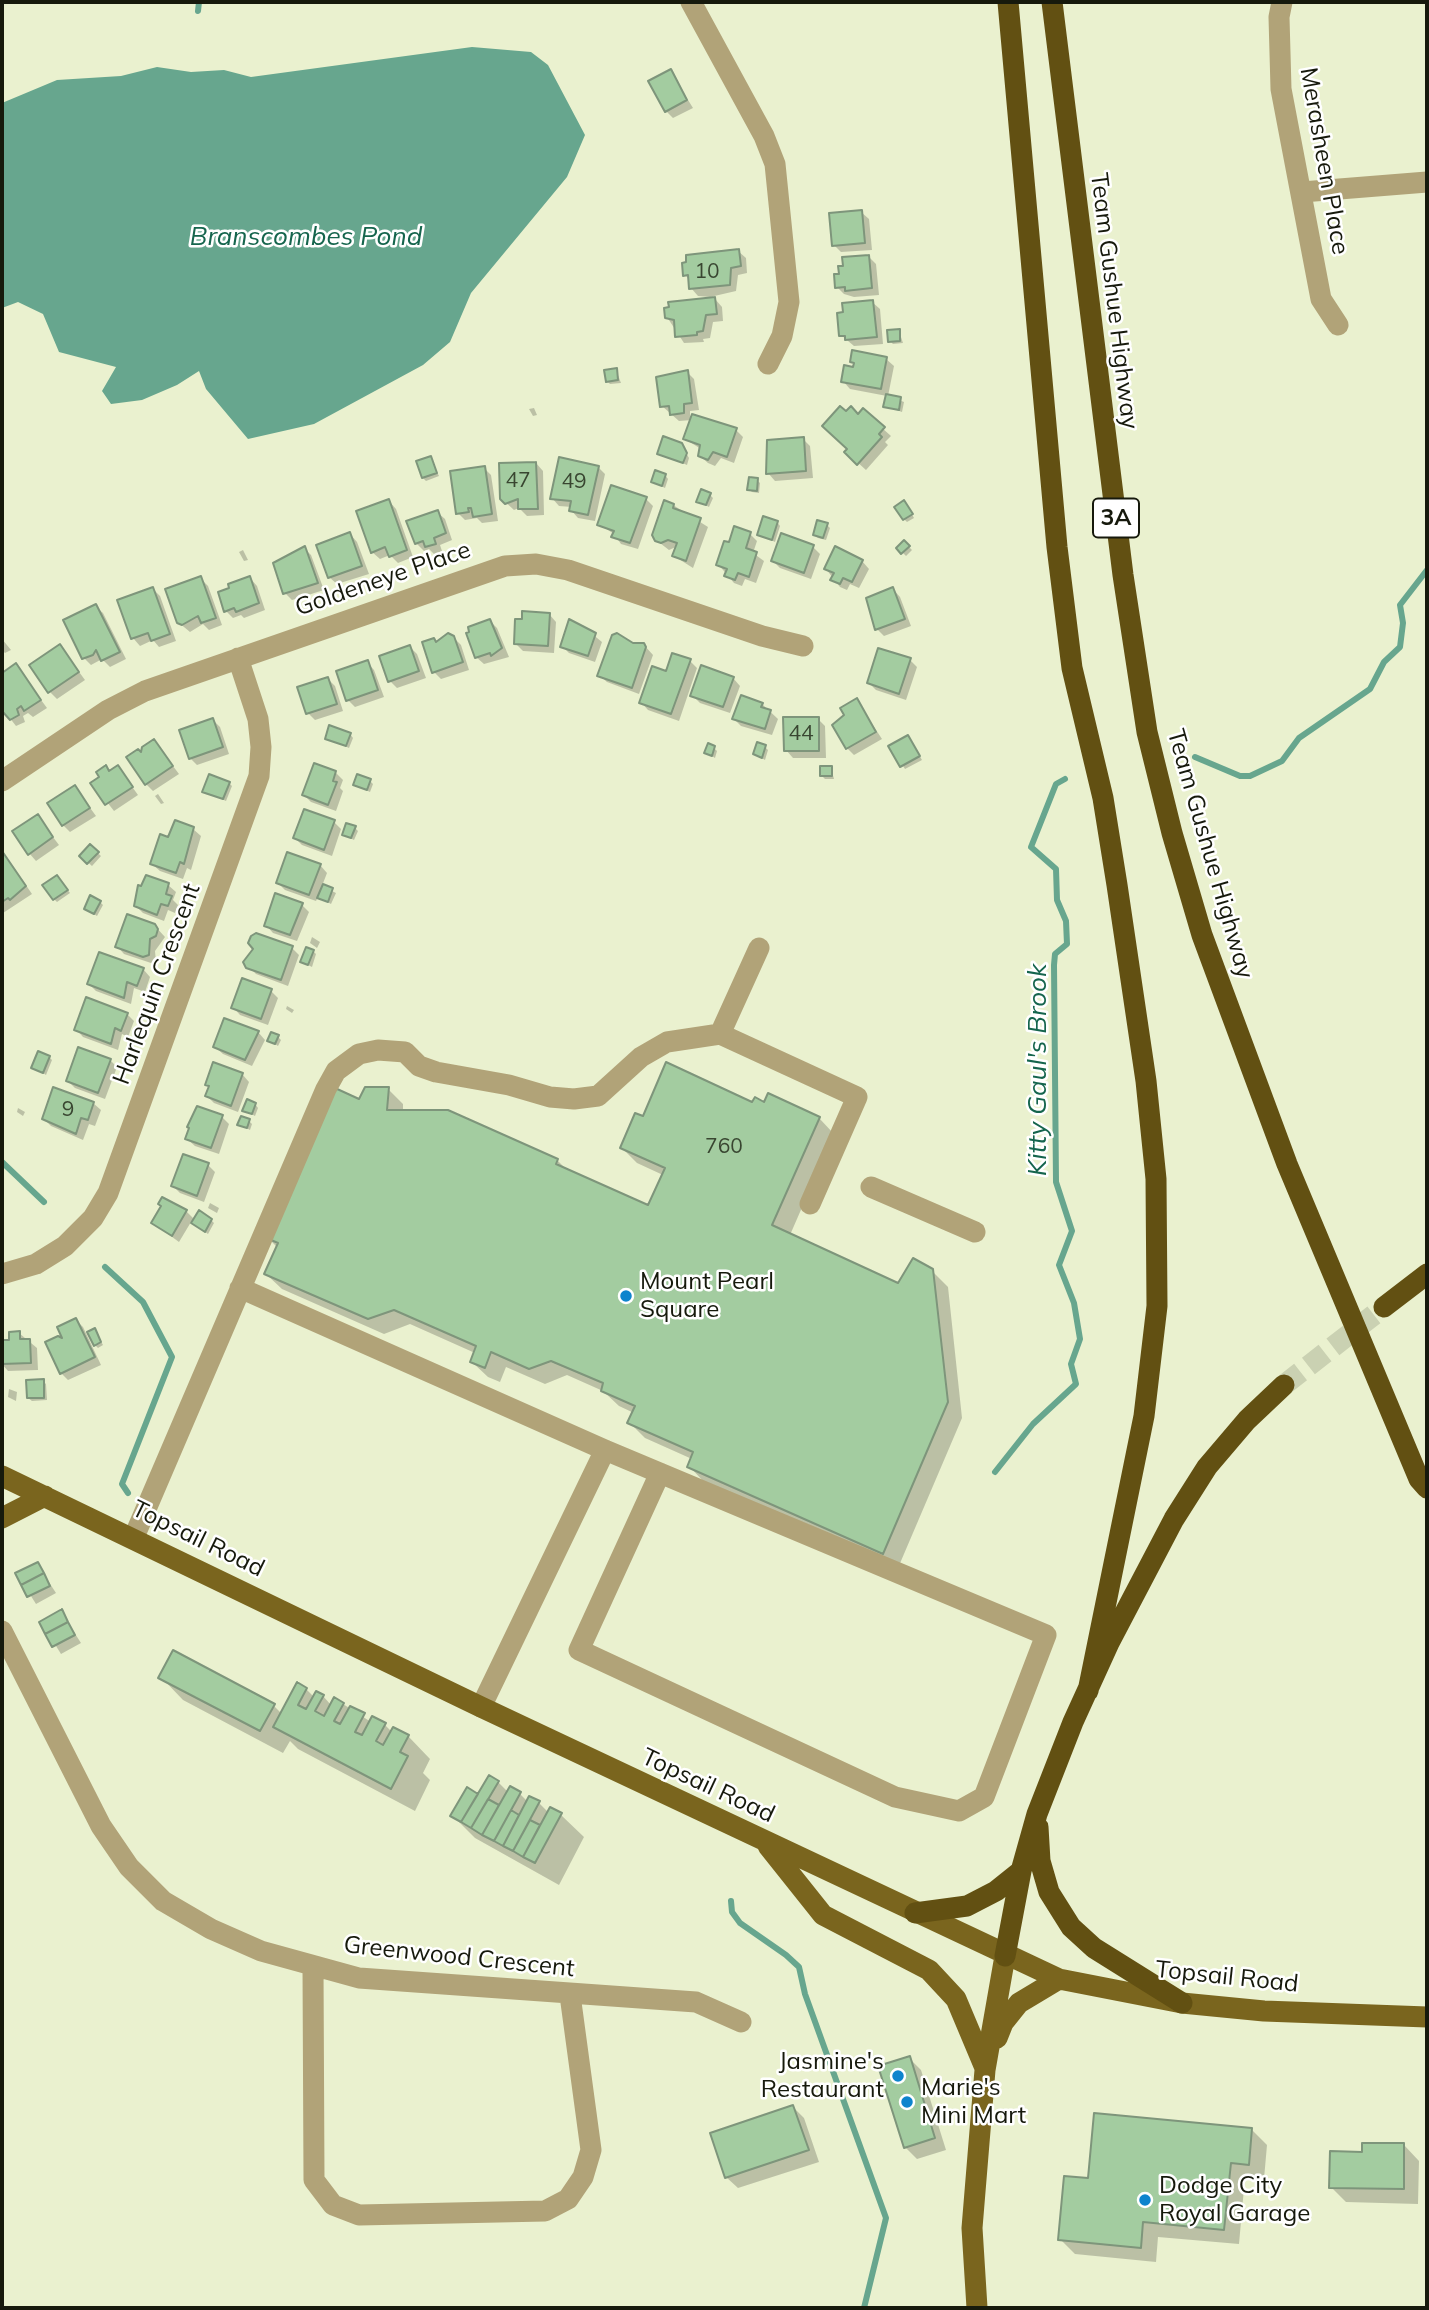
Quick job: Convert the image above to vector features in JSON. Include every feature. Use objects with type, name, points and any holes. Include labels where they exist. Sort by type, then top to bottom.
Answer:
[{"type":"highway","points":[[1008,2],[1057,547],[1072,668],[1103,798],[1146,1081],[1156,1178],[1157,1306],[1144,1416],[1088,1691]]},
{"type":"highway","name":"Team Gushue Highway","points":[[1052,2],[1104,433],[1147,732],[1175,846],[1234,1024],[1287,1164],[1423,1483]]},
{"type":"highway","points":[[1384,1307],[1427,1274]]},
{"type":"highway","points":[[1004,1956],[1021,1871],[1037,1814],[1088,1691],[1174,1519],[1206,1467],[1247,1420],[1284,1385]]},
{"type":"highway","points":[[1037,1814],[1040,1861],[1049,1892],[1071,1927],[1094,1948],[1182,2003]]},
{"type":"highway","points":[[915,1913],[967,1906],[996,1891],[1021,1871]]},
{"type":"main road","name":"Topsail Road","points":[[2,1476],[134,1537],[764,1842],[1004,1956],[1059,1979],[1182,2003],[1264,2011],[1427,2017]]},
{"type":"main road","points":[[2,1518],[44,1496]]},
{"type":"main road","points":[[764,1842],[823,1915],[929,1970],[956,2000],[973,2034],[985,2070]]},
{"type":"main road","points":[[977,2308],[972,2228],[985,2070],[1004,1956]]},
{"type":"main road","points":[[985,2070],[1003,2023],[1019,2004],[1059,1979]]},
{"type":"street","points":[[691,2],[764,136],[775,164],[789,302],[782,336],[768,364]]},
{"type":"street","name":"Merasheen Place","points":[[1282,2],[1279,17],[1281,89],[1321,299],[1338,325]]},
{"type":"street","points":[[1302,192],[1427,182]]},
{"type":"street","name":"Goldeneye Place","points":[[2,781],[125,701],[164,683],[491,569],[520,564],[568,570],[749,632],[803,646]]},
{"type":"street","name":"Harlequin Crescent","points":[[2,1274],[36,1264],[65,1246],[93,1218],[108,1193],[257,783],[261,754],[258,719],[238,659]]},
{"type":"street","points":[[720,1034],[759,948]]},
{"type":"street","points":[[134,1537],[330,1080],[350,1058],[369,1051],[405,1052],[419,1066],[436,1072],[509,1085],[550,1097],[574,1099],[598,1096],[641,1057],[667,1042],[720,1034],[857,1097],[810,1204]]},
{"type":"street","points":[[872,1187],[975,1232]]},
{"type":"street","points":[[240,1288],[605,1450],[660,1473],[1046,1635],[984,1797],[960,1811],[894,1797],[579,1650],[660,1473]]},
{"type":"street","points":[[481,1707],[605,1450]]},
{"type":"street","name":"Greenwood Crescent","points":[[2,1631],[101,1826],[129,1867],[163,1901],[211,1928],[261,1951],[359,1978],[696,2002],[741,2022]]},
{"type":"street","points":[[313,1967],[314,2180],[333,2205],[359,2214],[545,2211],[568,2199],[583,2177],[591,2150],[570,1995]]},
{"type":"water","name":"Branscombes Pond","points":[[472,47],[531,52],[548,65],[585,135],[567,177],[471,293],[450,342],[423,365],[314,424],[248,439],[206,389],[199,371],[177,385],[142,400],[111,404],[102,391],[116,367],[59,352],[43,314],[18,302],[2,308],[2,103],[57,80],[121,76],[157,67],[191,72],[224,70],[251,77]]},
{"type":"building","points":[[671,69],[687,100],[665,112],[648,81]]},
{"type":"building","points":[[862,210],[865,243],[832,246],[829,213]]},
{"type":"building","points":[[739,249],[741,266],[731,268],[730,285],[689,289],[688,275],[683,276],[682,263],[686,262],[686,255]]},
{"type":"building","points":[[869,255],[872,288],[845,291],[845,287],[835,288],[834,274],[839,274],[838,266],[843,266],[842,257]]},
{"type":"building","points":[[715,297],[717,314],[706,315],[703,331],[697,332],[697,335],[675,337],[674,320],[665,318],[664,308],[669,307],[668,302]]},
{"type":"building","points":[[873,300],[877,337],[845,340],[845,336],[839,336],[837,313],[843,312],[842,303]]},
{"type":"building","points":[[900,329],[900,341],[888,342],[887,330]]},
{"type":"building","points":[[852,350],[887,357],[881,389],[841,382],[844,365],[853,367],[854,363],[850,362]]},
{"type":"building","points":[[617,368],[618,380],[606,382],[604,370]]},
{"type":"building","points":[[688,370],[692,403],[684,404],[684,413],[670,415],[669,406],[660,407],[656,377]]},
{"type":"building","points":[[886,394],[901,397],[899,410],[883,407]]},
{"type":"building","points":[[840,406],[846,411],[851,406],[858,414],[863,408],[885,427],[879,434],[882,437],[857,465],[844,452],[847,449],[822,426]]},
{"type":"building","points":[[692,414],[737,428],[727,457],[713,452],[708,460],[698,456],[700,445],[683,439]]},
{"type":"building","points":[[663,436],[682,443],[687,453],[683,463],[657,454]]},
{"type":"building","points":[[804,437],[806,471],[766,474],[767,440]]},
{"type":"building","points":[[431,456],[437,473],[422,478],[416,461]]},
{"type":"building","points":[[559,457],[599,466],[588,515],[569,511],[571,501],[550,499]]},
{"type":"building","points":[[536,462],[538,509],[518,509],[518,499],[505,504],[500,499],[499,463]]},
{"type":"building","points":[[485,466],[492,514],[473,517],[471,508],[468,508],[469,512],[456,514],[450,471]]},
{"type":"building","points":[[655,470],[666,474],[662,486],[651,482]]},
{"type":"building","points":[[749,477],[758,478],[757,491],[747,490]]},
{"type":"building","points":[[611,485],[647,497],[630,543],[611,537],[614,531],[597,525]]},
{"type":"building","points":[[701,489],[711,493],[706,505],[696,502]]},
{"type":"building","points":[[389,499],[407,550],[389,557],[385,547],[371,553],[356,511]]},
{"type":"building","points":[[664,500],[674,504],[673,508],[701,518],[686,561],[672,556],[677,543],[668,540],[661,543],[655,541],[652,535]]},
{"type":"building","points":[[904,500],[913,514],[903,520],[894,507]]},
{"type":"building","points":[[438,510],[446,533],[434,538],[436,544],[425,547],[423,541],[415,544],[406,521]]},
{"type":"building","points":[[763,516],[778,521],[772,540],[757,535]]},
{"type":"building","points":[[817,520],[828,523],[823,538],[813,535]]},
{"type":"building","points":[[734,526],[751,532],[746,548],[757,552],[749,577],[738,573],[735,580],[724,576],[727,569],[716,565],[724,541],[729,542]]},
{"type":"building","points":[[350,532],[362,566],[328,578],[316,545]]},
{"type":"building","points":[[781,533],[814,545],[804,573],[771,561]]},
{"type":"building","points":[[904,540],[910,546],[901,554],[896,548]]},
{"type":"building","points":[[305,546],[318,583],[283,594],[273,563]]},
{"type":"building","points":[[835,546],[863,560],[852,582],[843,578],[840,584],[830,580],[834,573],[824,569]]},
{"type":"building","points":[[201,576],[216,618],[201,623],[198,616],[182,625],[177,623],[165,589]]},
{"type":"building","points":[[250,576],[259,603],[236,612],[234,608],[224,612],[218,592],[229,588],[228,584]]},
{"type":"building","points":[[153,587],[170,634],[151,641],[148,633],[131,639],[117,600]]},
{"type":"building","points":[[893,587],[905,619],[875,630],[866,598]]},
{"type":"building","points":[[96,604],[120,652],[101,661],[96,650],[93,655],[82,659],[63,620]]},
{"type":"building","points":[[522,611],[550,613],[548,646],[514,644],[515,619],[522,619]]},
{"type":"building","points":[[490,619],[502,648],[491,656],[490,653],[475,658],[466,633],[469,632],[468,627]]},
{"type":"building","points":[[569,619],[596,633],[588,656],[560,647]]},
{"type":"building","points":[[448,633],[454,636],[463,662],[432,673],[422,642],[434,638],[436,642]]},
{"type":"building","points":[[617,633],[633,643],[644,643],[646,647],[632,688],[597,676],[612,635]]},
{"type":"building","points":[[60,644],[79,672],[48,693],[29,665]]},
{"type":"building","points":[[410,645],[419,671],[388,682],[379,656]]},
{"type":"building","points":[[878,648],[911,658],[899,694],[867,683]]},
{"type":"building","points":[[672,653],[691,659],[671,714],[639,703],[652,666],[666,671]]},
{"type":"building","points":[[368,660],[378,690],[346,701],[336,671]]},
{"type":"building","points":[[16,663],[41,700],[24,711],[21,706],[17,709],[19,715],[10,720],[2,711],[2,673]]},
{"type":"building","points":[[701,665],[734,677],[723,707],[690,696]]},
{"type":"building","points":[[328,677],[337,704],[306,714],[297,687]]},
{"type":"building","points":[[741,695],[763,703],[761,707],[771,710],[765,729],[732,719]]},
{"type":"building","points":[[857,698],[876,732],[846,749],[832,725],[844,715],[840,708]]},
{"type":"building","points":[[783,717],[819,717],[819,751],[784,751]]},
{"type":"building","points":[[213,718],[223,747],[189,759],[179,730]]},
{"type":"building","points":[[329,725],[351,733],[346,746],[325,739]]},
{"type":"building","points":[[908,735],[920,756],[900,767],[888,746]]},
{"type":"building","points":[[154,739],[173,766],[145,785],[126,757],[138,749],[141,752],[142,747]]},
{"type":"building","points":[[757,742],[766,745],[762,758],[753,754]]},
{"type":"building","points":[[708,743],[715,746],[712,756],[704,753]]},
{"type":"building","points":[[314,763],[336,771],[333,781],[337,782],[328,805],[302,795]]},
{"type":"building","points":[[106,765],[109,771],[118,765],[133,787],[105,805],[90,783],[99,777],[96,772]]},
{"type":"building","points":[[820,766],[832,766],[832,776],[820,776]]},
{"type":"building","points":[[209,774],[230,782],[223,799],[202,792]]},
{"type":"building","points":[[357,774],[371,779],[367,790],[353,785]]},
{"type":"building","points":[[75,785],[90,808],[62,826],[47,803]]},
{"type":"building","points":[[304,809],[335,820],[324,850],[293,838]]},
{"type":"building","points":[[38,814],[53,837],[28,855],[12,831]]},
{"type":"building","points":[[175,820],[194,827],[184,864],[180,862],[176,873],[150,864],[160,834],[168,837]]},
{"type":"building","points":[[346,823],[356,826],[351,838],[342,835]]},
{"type":"building","points":[[90,844],[99,852],[87,864],[79,856]]},
{"type":"building","points":[[2,851],[26,886],[10,900],[8,898],[2,902]]},
{"type":"building","points":[[287,852],[321,864],[309,895],[276,883]]},
{"type":"building","points":[[57,875],[68,890],[53,900],[42,885]]},
{"type":"building","points":[[146,875],[169,883],[166,894],[172,896],[168,906],[161,904],[157,915],[134,906],[138,885],[141,886]]},
{"type":"building","points":[[323,884],[333,888],[328,902],[317,898]]},
{"type":"building","points":[[275,893],[303,903],[290,935],[264,926]]},
{"type":"building","points":[[90,895],[101,901],[94,914],[84,909]]},
{"type":"building","points":[[127,914],[155,924],[158,929],[156,936],[150,939],[149,955],[143,957],[115,947]]},
{"type":"building","points":[[256,933],[293,946],[281,980],[246,968],[243,962],[253,949],[248,943]]},
{"type":"building","points":[[306,947],[314,950],[308,965],[300,962]]},
{"type":"building","points":[[99,952],[144,968],[137,986],[127,982],[124,998],[87,984]]},
{"type":"building","points":[[242,978],[272,989],[261,1019],[231,1008]]},
{"type":"building","points":[[86,997],[128,1013],[121,1031],[115,1028],[111,1044],[74,1030]]},
{"type":"building","points":[[224,1018],[259,1031],[245,1060],[213,1047]]},
{"type":"building","points":[[271,1032],[279,1035],[275,1044],[267,1041]]},
{"type":"building","points":[[78,1047],[111,1059],[98,1093],[66,1081]]},
{"type":"building","points":[[38,1051],[50,1056],[43,1073],[31,1068]]},
{"type":"building","points":[[213,1062],[243,1073],[231,1106],[205,1096],[209,1086],[205,1085]]},
{"type":"building","name":"Mount Pearl Square","points":[[666,1062],[752,1102],[755,1097],[764,1102],[768,1093],[820,1117],[772,1225],[898,1283],[913,1258],[933,1269],[948,1402],[883,1554],[687,1467],[693,1452],[627,1423],[635,1406],[601,1391],[603,1383],[551,1361],[529,1369],[491,1352],[485,1368],[470,1362],[476,1346],[394,1310],[368,1319],[264,1274],[278,1243],[264,1237],[335,1088],[359,1099],[365,1087],[389,1087],[387,1110],[448,1110],[558,1159],[556,1164],[648,1205],[665,1168],[620,1148],[635,1113],[643,1116]]},
{"type":"building","points":[[53,1087],[94,1102],[88,1120],[81,1118],[76,1134],[42,1119]]},
{"type":"building","points":[[247,1099],[256,1103],[252,1114],[242,1111]]},
{"type":"building","points":[[197,1106],[223,1115],[211,1148],[185,1139],[189,1128],[187,1127]]},
{"type":"building","points":[[241,1116],[250,1119],[247,1128],[237,1125]]},
{"type":"building","points":[[183,1154],[209,1163],[197,1196],[171,1186]]},
{"type":"building","points":[[162,1197],[187,1210],[172,1236],[151,1223],[161,1206],[158,1204]]},
{"type":"building","points":[[199,1210],[212,1219],[205,1232],[191,1223]]},
{"type":"building","points":[[76,1318],[95,1357],[60,1374],[45,1342],[58,1336],[62,1338],[57,1327]]},
{"type":"building","points":[[95,1328],[101,1342],[94,1346],[87,1332]]},
{"type":"building","points":[[20,1331],[20,1339],[30,1339],[31,1363],[2,1364],[2,1340],[9,1340],[9,1332]]},
{"type":"building","points":[[44,1379],[44,1398],[27,1398],[26,1380]]},
{"type":"building","points":[[38,1562],[44,1573],[21,1585],[15,1573]]},
{"type":"building","points":[[44,1573],[50,1586],[27,1597],[21,1585]]},
{"type":"building","points":[[62,1609],[68,1622],[45,1634],[39,1622]]},
{"type":"building","points":[[68,1622],[75,1635],[52,1647],[45,1634]]},
{"type":"building","points":[[173,1650],[275,1704],[260,1731],[158,1678]]},
{"type":"building","points":[[297,1682],[307,1688],[298,1705],[306,1709],[316,1691],[324,1695],[315,1711],[324,1716],[334,1697],[344,1703],[334,1721],[340,1724],[350,1706],[365,1713],[355,1732],[362,1735],[372,1716],[386,1723],[376,1741],[383,1745],[393,1727],[409,1735],[400,1752],[408,1756],[391,1789],[273,1727]]},
{"type":"building","points":[[489,1775],[499,1781],[471,1828],[461,1822]]},
{"type":"building","points":[[510,1786],[521,1792],[494,1841],[482,1835]]},
{"type":"building","points":[[467,1787],[478,1794],[461,1822],[450,1816]]},
{"type":"building","points":[[529,1796],[540,1801],[513,1851],[503,1846]]},
{"type":"building","points":[[488,1799],[499,1805],[482,1835],[471,1828]]},
{"type":"building","points":[[550,1807],[562,1813],[535,1863],[523,1857]]},
{"type":"building","points":[[511,1810],[519,1815],[503,1846],[494,1841]]},
{"type":"building","points":[[530,1820],[540,1825],[523,1857],[513,1851]]},
{"type":"building","points":[[910,2056],[935,2138],[904,2148],[878,2066]]},
{"type":"building","points":[[793,2105],[809,2150],[725,2178],[710,2133]]},
{"type":"building","name":"Dodge City Royal Garage","points":[[1094,2113],[1252,2128],[1249,2165],[1231,2163],[1224,2230],[1143,2222],[1141,2248],[1058,2240],[1064,2176],[1088,2178]]},
{"type":"building","points":[[1362,2143],[1404,2143],[1404,2189],[1329,2188],[1330,2151],[1362,2152]]},
{"type":"waterway","points":[[198,11],[199,2]]},
{"type":"waterway","name":"Kitty Gaul's Brook","points":[[1195,757],[1240,776],[1250,776],[1282,761],[1299,738],[1370,689],[1384,662],[1400,647],[1403,623],[1400,605],[1427,570]]},
{"type":"waterway","name":"Kitty Gaul's Brook","points":[[995,1472],[1033,1424],[1076,1384],[1071,1364],[1080,1339],[1074,1303],[1059,1265],[1072,1231],[1056,1182],[1054,965],[1055,954],[1067,944],[1066,921],[1057,900],[1056,869],[1031,847],[1056,784],[1065,779]]},
{"type":"waterway","points":[[2,1162],[44,1202]]},
{"type":"waterway","points":[[105,1267],[143,1302],[172,1357],[122,1484],[128,1493]]},
{"type":"waterway","name":"Kitty Gaul's Brook","points":[[731,1901],[732,1912],[740,1923],[799,1967],[805,1994],[886,2218],[864,2308]]},
{"type":"tunnel","points":[[1284,1385],[1384,1307]]},
{"type":"place","name":"Mount Pearl Square","points":[[626,1296]]},
{"type":"place","name":"Jasmine's Restaurant","points":[[898,2076]]},
{"type":"place","name":"Marie's Mini Mart","points":[[907,2102]]},
{"type":"place","name":"Dodge City Royal Garage","points":[[1145,2200]]}]
